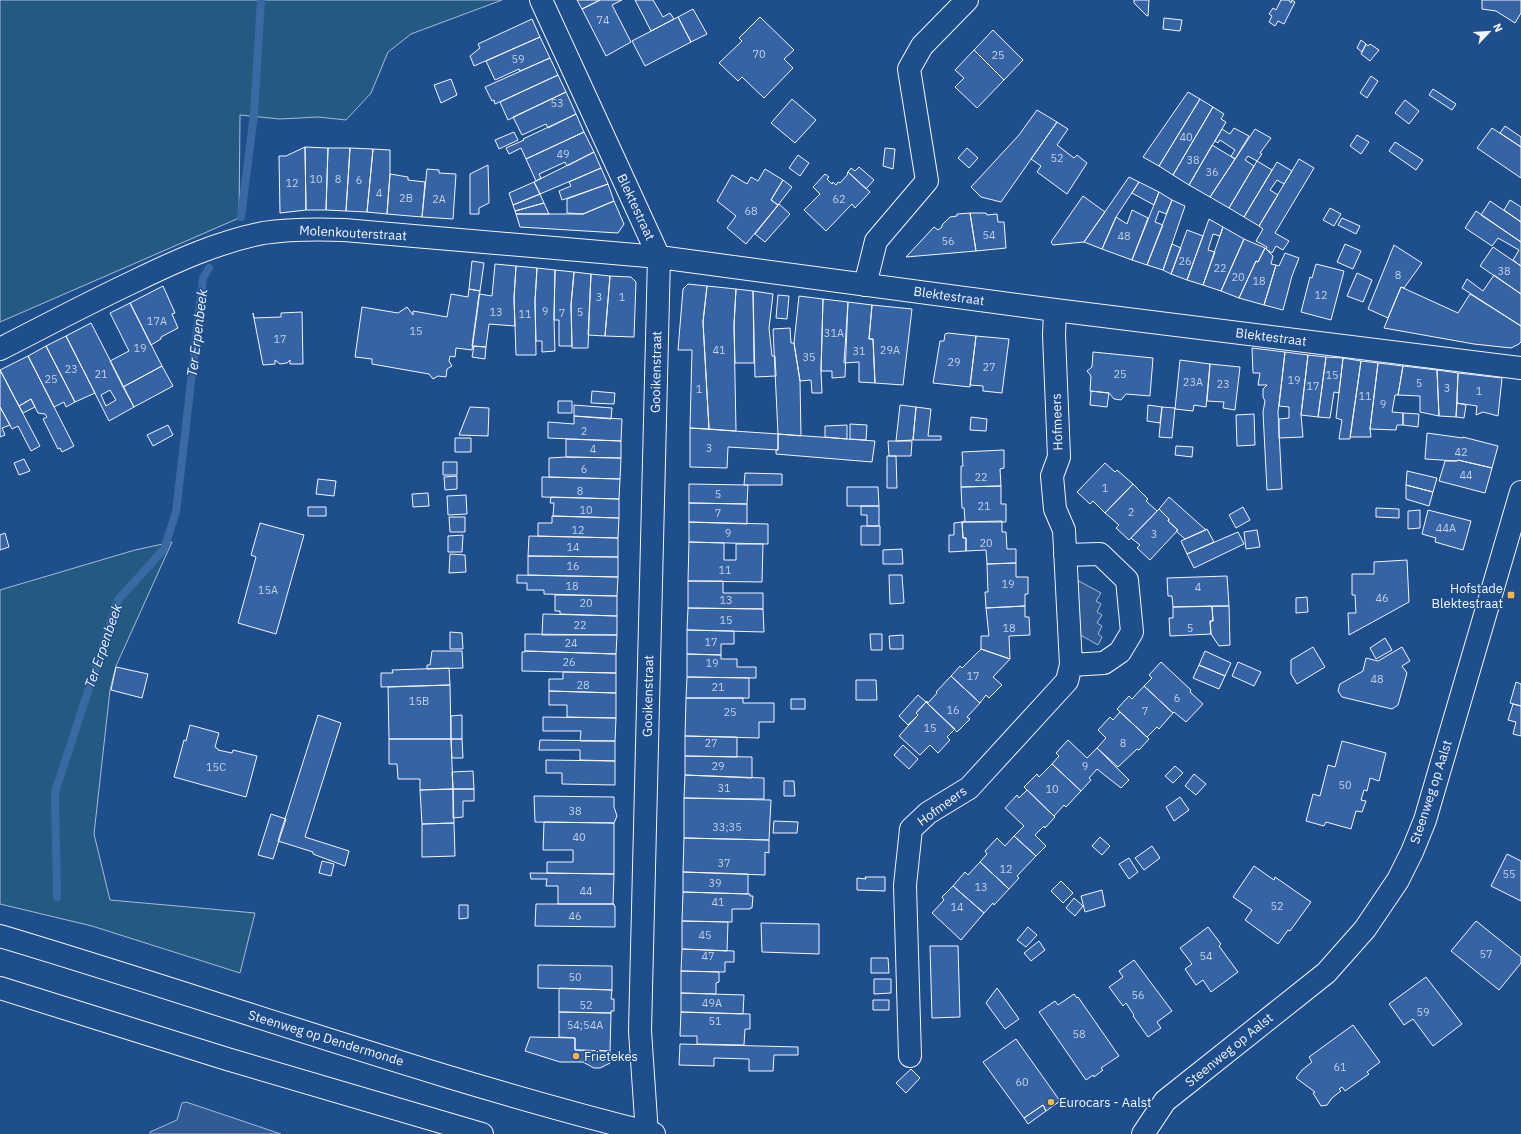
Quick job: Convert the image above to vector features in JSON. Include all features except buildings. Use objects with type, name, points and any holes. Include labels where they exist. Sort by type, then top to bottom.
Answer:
[{"type":"street","name":"Blektestraat","points":[[541,0],[659,257],[1055,310],[1521,368]]},
{"type":"street","points":[[865,285],[876,241],[927,181],[909,69],[922,46],[967,0]]},
{"type":"street","name":"Molenkouterstraat","points":[[0,349],[169,264],[206,250],[263,233],[298,229],[344,230],[659,257]]},
{"type":"street","name":"Gooikenstraat","points":[[649,1133],[640,1031],[659,257]]},
{"type":"street","name":"Hofmeers","points":[[910,1056],[905,885],[911,829],[928,813],[969,788],[1067,682],[1071,666],[1064,530],[1055,509],[1052,476],[1059,457],[1054,335],[1055,310]]},
{"type":"street","name":"Steenweg op Aalst","points":[[1144,1134],[1164,1101],[1326,973],[1365,929],[1398,880],[1412,852],[1425,820],[1521,492]]},
{"type":"street","points":[[1065,555],[1100,554],[1127,580],[1132,632],[1120,652],[1104,663],[1071,666]]},
{"type":"street","name":"Steenweg op Dendermonde","points":[[0,936],[568,1112],[649,1133]]},
{"type":"street","points":[[0,988],[227,1059],[482,1134]]},
{"type":"shaded area","points":[[0,0],[502,0],[411,34],[388,52],[371,93],[346,120],[318,117],[280,119],[240,115],[239,218],[0,322]]},
{"type":"shaded area","points":[[172,542],[116,666],[110,690],[94,834],[110,900],[255,913],[240,973],[92,926],[0,904],[0,590],[135,550]]},
{"type":"shaded area","points":[[1077,580],[1101,593],[1096,601],[1101,604],[1097,612],[1102,615],[1097,623],[1102,626],[1098,634],[1102,637],[1098,645],[1077,633]]},
{"type":"shaded area","points":[[186,1102],[281,1134],[150,1134],[150,1132],[177,1120],[182,1103]]},
{"type":"waterway","name":"Ter Erpenbeek","points":[[241,217],[254,114],[261,0]]},
{"type":"waterway","name":"Ter Erpenbeek","points":[[57,897],[55,792],[118,600],[164,549],[176,512],[203,278],[209,268]]},
{"type":"place","name":"Hofstade Blektestraat","points":[[1511,595]]},
{"type":"place","name":"Frietekes","points":[[576,1056]]},
{"type":"place","name":"Eurocars - Aalst","points":[[1051,1102]]}]
